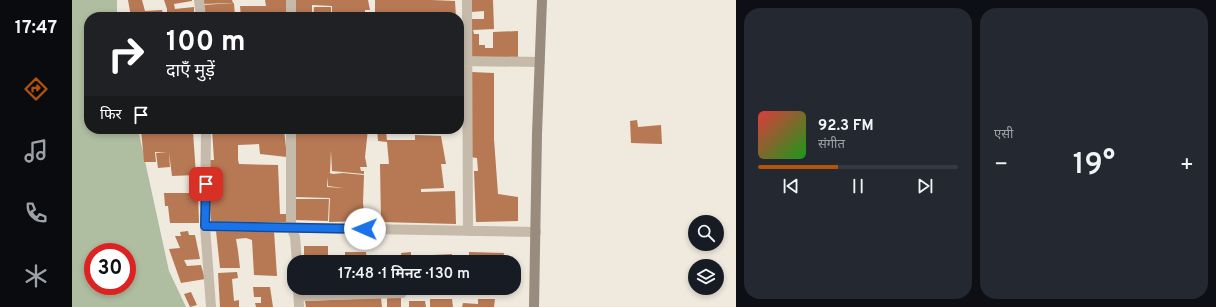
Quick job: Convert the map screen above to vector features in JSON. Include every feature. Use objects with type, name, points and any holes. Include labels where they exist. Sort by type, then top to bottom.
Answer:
[{"type":"street","points":[[199,0],[200,12]]},
{"type":"street","points":[[290,0],[291,12]]},
{"type":"street","points":[[464,46],[467,0]]},
{"type":"street","points":[[534,307],[542,0]]},
{"type":"street","points":[[464,61],[540,62]]},
{"type":"street","points":[[464,95],[468,231]]},
{"type":"street","points":[[206,134],[205,226],[211,307]]},
{"type":"street","points":[[291,134],[291,227],[295,236],[296,255]]},
{"type":"street","points":[[205,226],[536,232]]},
{"type":"street","points":[[298,295],[299,307]]},
{"type":"green space","points":[[72,0],[117,0],[117,12],[84,12],[84,134],[139,134],[169,271],[186,307],[72,307]]},
{"type":"building","points":[[128,0],[142,0],[145,11],[162,10],[163,12],[130,12]]},
{"type":"building","points":[[164,0],[192,0],[174,4],[175,9],[194,7],[194,12],[167,12]]},
{"type":"building","points":[[203,0],[232,0],[233,3],[203,4]]},
{"type":"building","points":[[265,0],[287,0],[288,12],[241,12],[240,6],[266,6]]},
{"type":"building","points":[[293,0],[368,0],[370,10],[365,10],[365,12],[332,12],[332,6],[312,5],[312,12],[293,12]]},
{"type":"building","points":[[375,0],[455,1],[456,12],[375,12]]},
{"type":"building","points":[[471,0],[493,0],[494,29],[473,30],[474,34],[479,34],[479,45],[485,45],[485,48],[493,48],[493,32],[518,31],[518,59],[468,60],[471,19],[484,19],[484,11],[471,12]]},
{"type":"building","points":[[234,3],[235,12],[204,12],[203,5]]},
{"type":"building","points":[[314,7],[331,7],[331,12],[314,12]]},
{"type":"building","points":[[471,72],[494,73],[494,139],[498,194],[518,197],[518,221],[476,222],[474,171],[478,171],[477,158],[470,157]]},
{"type":"building","points":[[637,120],[638,127],[661,125],[662,144],[631,143],[630,121]]},
{"type":"building","points":[[141,134],[193,134],[196,175],[172,176],[169,152],[170,167],[158,168],[156,153],[167,152],[155,152],[156,162],[144,162]]},
{"type":"building","points":[[212,134],[285,134],[287,157],[260,154],[259,144],[238,145],[238,160],[239,164],[278,165],[280,214],[287,214],[287,222],[211,222],[207,160],[214,160]]},
{"type":"building","points":[[294,134],[367,134],[365,157],[367,167],[360,167],[361,171],[364,171],[364,174],[332,171],[331,150],[330,173],[326,172],[333,174],[343,173],[364,175],[363,203],[365,221],[329,222],[330,198],[293,197]],"holes":[[[327,177],[328,186],[344,188],[327,187]]]},
{"type":"building","points":[[377,134],[386,134],[387,140],[415,140],[415,135],[441,136],[446,164],[441,164],[444,188],[421,189],[421,192],[455,191],[456,224],[381,222],[380,164],[389,164],[387,142],[378,141]]},
{"type":"building","points":[[164,193],[198,193],[199,223],[170,223],[168,206],[165,206]]},
{"type":"building","points":[[296,199],[329,199],[328,221],[296,220]]},
{"type":"building","points":[[188,231],[189,235],[195,235],[200,259],[184,260],[187,266],[201,265],[205,279],[181,283],[169,249],[180,248],[175,236],[181,236],[180,232]]},
{"type":"building","points":[[216,231],[274,231],[277,276],[254,275],[252,240],[246,238],[236,239],[240,268],[220,268]]},
{"type":"building","points":[[304,246],[328,246],[328,255],[304,255]]},
{"type":"building","points":[[345,252],[366,252],[366,255],[345,255]]},
{"type":"building","points":[[411,252],[411,255],[401,255],[401,253]]},
{"type":"building","points":[[469,252],[504,253],[504,255],[469,255]]},
{"type":"building","points":[[237,272],[238,278],[232,279],[234,301],[239,300],[239,307],[220,307],[218,273]]},
{"type":"building","points":[[253,287],[270,287],[273,307],[256,307],[255,303],[261,303],[261,297],[254,297]]},
{"type":"building","points":[[191,292],[197,305],[190,307],[184,294]]},
{"type":"building","points":[[381,298],[382,307],[306,307],[305,301]]},
{"type":"building","points":[[387,298],[401,298],[401,307],[387,307]]},
{"type":"building","points":[[430,299],[452,299],[453,307],[430,307]]},
{"type":"building","points":[[478,299],[495,299],[494,307],[462,307],[463,303],[478,304]]},
{"type":"building","points":[[409,301],[425,301],[426,307],[409,307]]},
{"type":"route","points":[[206,184],[205,226],[365,229]]}]
